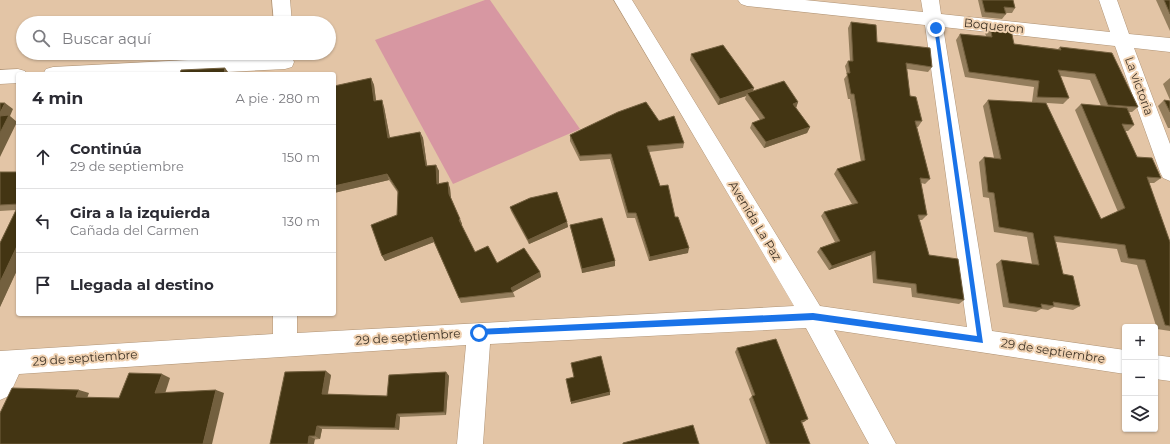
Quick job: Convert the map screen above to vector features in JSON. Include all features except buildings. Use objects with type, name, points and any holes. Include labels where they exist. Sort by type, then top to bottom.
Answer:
[{"type":"street","points":[[281,0],[282,16]]},
{"type":"street","name":"Avenida La Paz","points":[[623,0],[813,316],[883,444]]},
{"type":"street","name":"Boqueron","points":[[747,0],[932,10],[1122,40],[1170,45]]},
{"type":"street","name":"La victoria","points":[[1108,0],[1170,172]]},
{"type":"street","points":[[932,10],[981,340]]},
{"type":"street","points":[[95,72],[284,63]]},
{"type":"street","points":[[0,77],[16,76]]},
{"type":"street","points":[[285,316],[285,345]]},
{"type":"street","name":"29 de septiembre","points":[[5,363],[479,333],[813,316],[1122,362]]},
{"type":"street","points":[[470,444],[479,333]]},
{"type":"street","points":[[0,387],[5,363]]},
{"type":"street","points":[[1158,367],[1170,369]]},
{"type":"shaded area","points":[[485,0],[490,0],[580,129],[453,184],[375,40]]},
{"type":"route","points":[[479,333],[813,316],[981,340],[936,28]]}]
